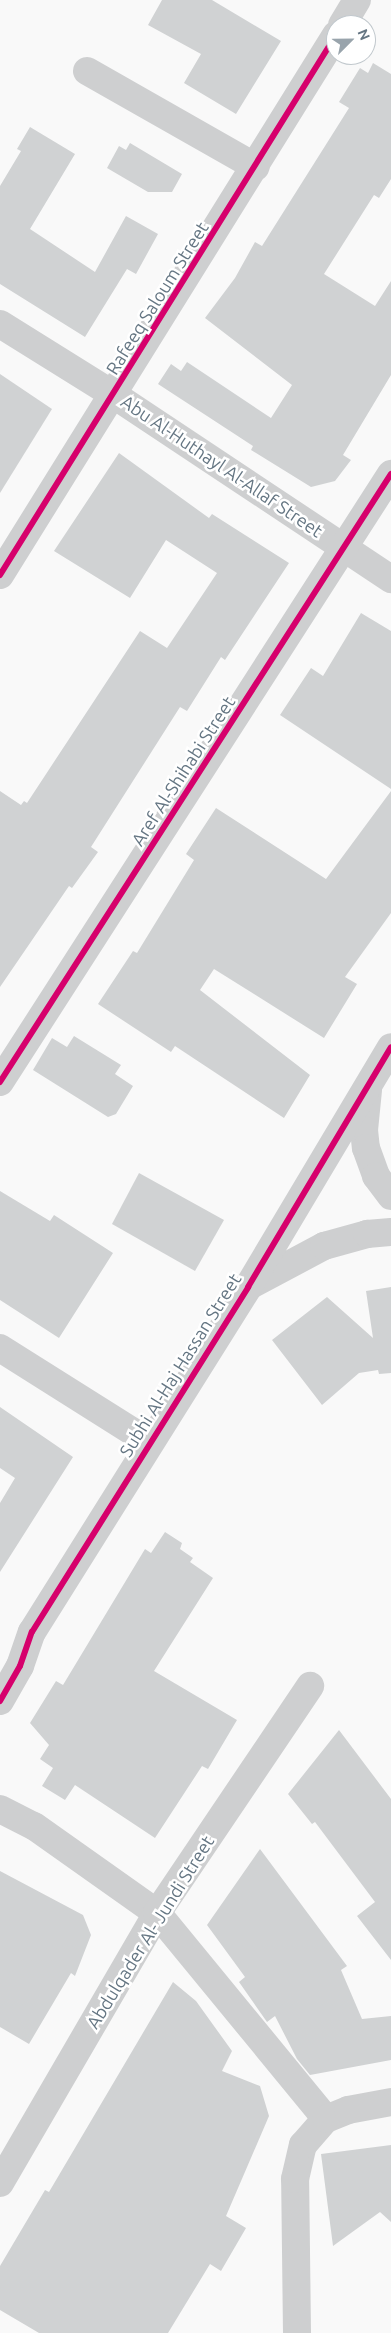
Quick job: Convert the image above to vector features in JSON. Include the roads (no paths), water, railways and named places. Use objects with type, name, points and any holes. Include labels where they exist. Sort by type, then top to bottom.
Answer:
[{"type":"street","points":[[348,15],[357,0]]},
{"type":"street","name":"Rafeeq Saloum Street","points":[[0,575],[256,167],[326,52]]},
{"type":"street","points":[[87,71],[256,167]]},
{"type":"street","name":"Abu Al-Huthayl Al-Allaf Street","points":[[0,324],[114,394],[391,579]]},
{"type":"street","name":"Aref Al-Shihabi Street","points":[[0,1082],[391,474]]},
{"type":"street","name":"Subhi Al-Haj Hassan Street","points":[[0,1666],[32,1632],[149,1442],[248,1287],[391,1046]]},
{"type":"street","points":[[370,1080],[365,1112],[366,1148],[378,1181],[391,1196]]},
{"type":"street","points":[[248,1287],[275,1270],[324,1246],[368,1234],[391,1232]]},
{"type":"street","points":[[0,1348],[149,1442]]},
{"type":"street","name":"Subhi Al-Haj Hassan Street","points":[[0,1701],[20,1666],[32,1632]]},
{"type":"street","name":"Abdulqader Al- Jundi Street","points":[[0,2183],[157,1913],[310,1686]]},
{"type":"street","points":[[0,1793],[34,1826]]},
{"type":"street","points":[[0,1809],[34,1826],[157,1913],[326,2118]]},
{"type":"street","points":[[297,2333],[295,2179],[303,2146],[326,2118],[348,2110],[391,2102]]}]
